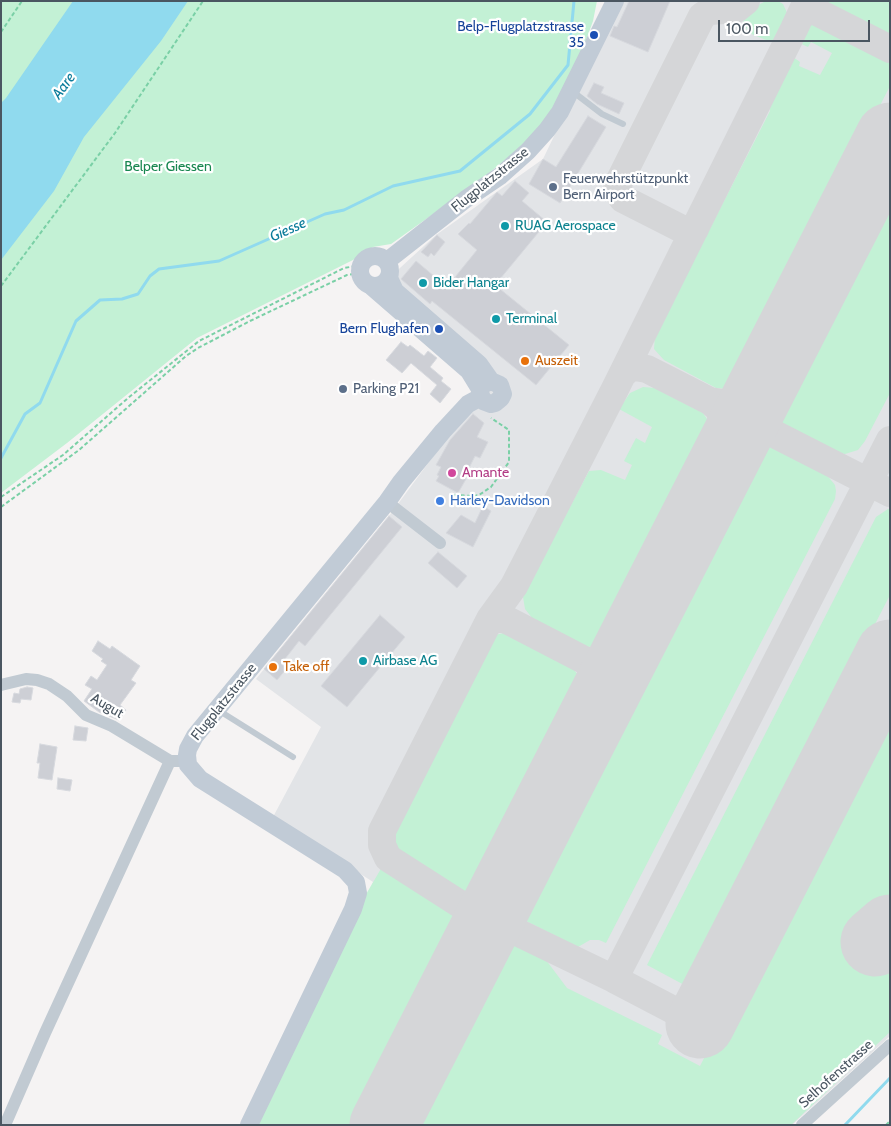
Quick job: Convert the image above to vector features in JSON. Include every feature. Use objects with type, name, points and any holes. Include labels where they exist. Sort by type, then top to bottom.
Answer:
[{"type":"street","name":"Flugplatzstrasse","points":[[364,274],[382,285],[388,269],[514,164],[555,120],[615,1]]},
{"type":"street","points":[[372,256],[381,257],[388,269],[395,291],[478,364],[484,389],[469,371],[364,274],[364,261],[372,256]]},
{"type":"street","name":"Flugplatzstrasse","points":[[178,761],[186,755],[191,743],[217,709],[387,502],[443,430],[484,389]]},
{"type":"street","points":[[387,502],[440,543]]},
{"type":"street","name":"Augut","points":[[1,685],[26,679],[49,684],[67,696],[86,715],[112,726],[178,761]]},
{"type":"street","points":[[5,1125],[45,1033],[178,761],[206,784],[345,870],[356,882],[358,893],[354,909],[249,1125]]},
{"type":"street","name":"Selhofenstrasse","points":[[802,1125],[890,1045]]},
{"type":"lane","points":[[571,90],[602,114],[623,124]]},
{"type":"lane","points":[[217,709],[293,757]]},
{"type":"path","points":[[1,32],[22,1]]},
{"type":"path","points":[[1,286],[115,133],[203,1]]},
{"type":"path","points":[[1,497],[64,455],[128,398],[199,341],[344,268],[364,274]]},
{"type":"path","points":[[1,507],[79,450],[186,356],[198,348],[347,275],[364,274]]},
{"type":"path","points":[[454,495],[479,495],[491,487],[509,462],[510,430],[489,417]]},
{"type":"path","points":[[886,1125],[890,1121]]},
{"type":"shaded area","points":[[619,1],[890,1],[890,1036],[792,1125],[255,1125],[373,882],[273,817],[321,727],[256,679],[389,516],[491,381],[389,278],[436,235],[543,159]]},
{"type":"green space","name":"Belper Giessen","points":[[1,1],[597,1],[593,21],[573,76],[552,114],[520,148],[474,185],[391,244],[373,247],[353,260],[197,338],[67,443],[1,493]]},
{"type":"green space","points":[[766,1],[778,1],[783,4],[789,17],[787,30],[775,42],[749,33],[743,22],[752,8]]},
{"type":"green space","points":[[823,1],[890,1],[890,40],[831,10]]},
{"type":"green space","points":[[822,23],[887,55],[890,58],[890,86],[738,381],[726,389],[716,388],[664,360],[654,349],[655,336],[770,111],[768,100],[789,58],[793,57],[800,62],[799,66],[820,75],[832,53],[811,42],[808,47],[797,42],[806,25]]},
{"type":"green space","points":[[890,189],[890,393],[865,441],[858,450],[845,454],[783,424],[774,417]]},
{"type":"green space","points":[[643,387],[655,388],[703,413],[709,422],[711,432],[708,442],[610,634],[602,644],[587,647],[533,619],[525,609],[523,597],[567,508],[571,505],[589,471],[601,470],[625,480],[632,465],[624,461],[636,438],[645,443],[652,427],[619,409],[630,393]]},
{"type":"green space","points":[[761,441],[826,474],[835,485],[835,499],[606,943],[599,940],[590,940],[578,947],[518,917]]},
{"type":"green space","points":[[890,509],[890,595],[688,987],[647,965],[876,517]]},
{"type":"green space","points":[[504,633],[571,666],[578,675],[580,691],[486,875],[475,889],[463,892],[451,889],[399,856],[390,846],[389,833],[415,778],[487,640],[490,636]]},
{"type":"green space","points":[[890,695],[890,902],[849,940],[879,976],[890,967],[890,1032],[791,1125],[412,1125],[509,934],[546,960],[567,988],[662,1035],[658,1044],[700,1066]]},
{"type":"green space","points":[[382,867],[456,913],[459,920],[457,933],[358,1125],[253,1125],[365,896]]},
{"type":"water","name":"Aare","points":[[73,1],[188,1],[161,41],[84,137],[54,191],[1,260],[1,103]]},
{"type":"building","points":[[629,1],[670,1],[648,52],[610,36],[614,26],[617,27]]},
{"type":"building","points":[[594,83],[604,87],[601,93],[624,103],[619,114],[597,104],[587,96]]},
{"type":"building","points":[[588,116],[606,127],[560,203],[529,184],[543,159],[556,167]]},
{"type":"building","points":[[515,181],[529,193],[522,201],[547,222],[495,285],[569,345],[536,385],[432,301],[430,304],[401,279],[416,261],[447,287],[477,250],[458,234],[470,224],[497,192],[502,196]]},
{"type":"building","points":[[437,235],[445,242],[434,256],[431,253],[428,257],[421,252]]},
{"type":"building","points":[[401,342],[408,347],[410,345],[424,356],[428,351],[437,358],[430,367],[443,378],[441,381],[451,389],[440,403],[430,394],[437,385],[411,363],[402,373],[386,360]]},
{"type":"building","points":[[473,414],[484,423],[477,437],[488,442],[480,458],[475,456],[458,493],[436,481],[441,467],[436,465],[450,440]]},
{"type":"building","points":[[483,506],[491,511],[473,547],[446,533],[461,515],[475,523]]},
{"type":"building","points":[[389,516],[402,527],[305,646],[299,641],[281,664],[287,668],[277,680],[264,669]]},
{"type":"building","points":[[438,552],[467,576],[457,588],[428,563]]},
{"type":"building","name":"Airbase AG","points":[[380,615],[405,637],[347,707],[321,686]]},
{"type":"building","points":[[98,641],[110,649],[112,646],[140,666],[131,680],[136,683],[120,705],[126,710],[119,720],[99,712],[84,701],[92,689],[85,685],[91,676],[97,680],[107,665],[101,661],[103,659],[92,651]]},
{"type":"building","points":[[33,688],[31,700],[21,699],[20,703],[12,702],[14,693],[19,694],[20,689]]},
{"type":"building","points":[[75,726],[88,728],[86,741],[73,740]]},
{"type":"building","points":[[40,744],[57,747],[52,780],[38,778],[40,763],[37,763]]},
{"type":"building","points":[[58,778],[72,780],[70,791],[57,789]]},
{"type":"waterway","name":"Giesse","points":[[1,458],[25,414],[40,403],[76,321],[100,300],[122,299],[138,294],[150,276],[159,269],[219,261],[325,214],[344,210],[393,186],[460,171],[530,114],[568,65],[574,1]]},
{"type":"waterway","points":[[845,1125],[890,1078]]},
{"type":"taxiway","points":[[695,229],[686,231],[623,199],[618,192],[617,186],[702,16],[710,11],[736,9],[746,1]]},
{"type":"taxiway","points":[[467,963],[478,935],[473,915],[463,906],[388,858],[382,845],[382,831],[490,619],[514,586],[615,389],[807,1]]},
{"type":"taxiway","points":[[800,17],[807,10],[813,10],[890,49]]},
{"type":"taxiway","points":[[622,375],[628,369],[635,367],[647,369],[890,493]]},
{"type":"taxiway","points":[[710,401],[722,403],[742,400],[755,392],[767,377]]},
{"type":"taxiway","points":[[710,401],[718,408],[728,427],[729,438],[726,458]]},
{"type":"taxiway","points":[[614,979],[890,440]]},
{"type":"taxiway","points":[[487,625],[494,619],[505,619],[595,667],[601,677],[603,687],[600,703]]},
{"type":"taxiway","points":[[586,661],[593,664],[609,662],[620,656],[631,643]]},
{"type":"taxiway","points":[[463,906],[475,908],[489,905],[497,899],[505,885]]},
{"type":"taxiway","points":[[463,906],[614,979],[700,1024]]},
{"type":"runway","points":[[384,1125],[890,137]]},
{"type":"runway","points":[[700,1024],[890,654]]},
{"type":"runway","points":[[875,942],[890,929]]},
{"type":"place","name":"Belp-Flugplatzstrasse 35","points":[[594,35]]},
{"type":"place","name":"Feuerwehrstützpunkt Bern Airport","points":[[553,187]]},
{"type":"place","name":"RUAG Aerospace","points":[[505,226]]},
{"type":"place","name":"Bider Hangar","points":[[423,283]]},
{"type":"place","name":"Terminal","points":[[496,319]]},
{"type":"place","name":"Bern Flughafen","points":[[439,329]]},
{"type":"place","name":"Auszeit","points":[[525,361]]},
{"type":"place","name":"Parking P21","points":[[343,389]]},
{"type":"place","name":"Amante","points":[[452,473]]},
{"type":"place","name":"Harley-Davidson","points":[[440,501]]},
{"type":"place","name":"Airbase AG","points":[[363,661]]},
{"type":"place","name":"Take off","points":[[273,667]]}]
